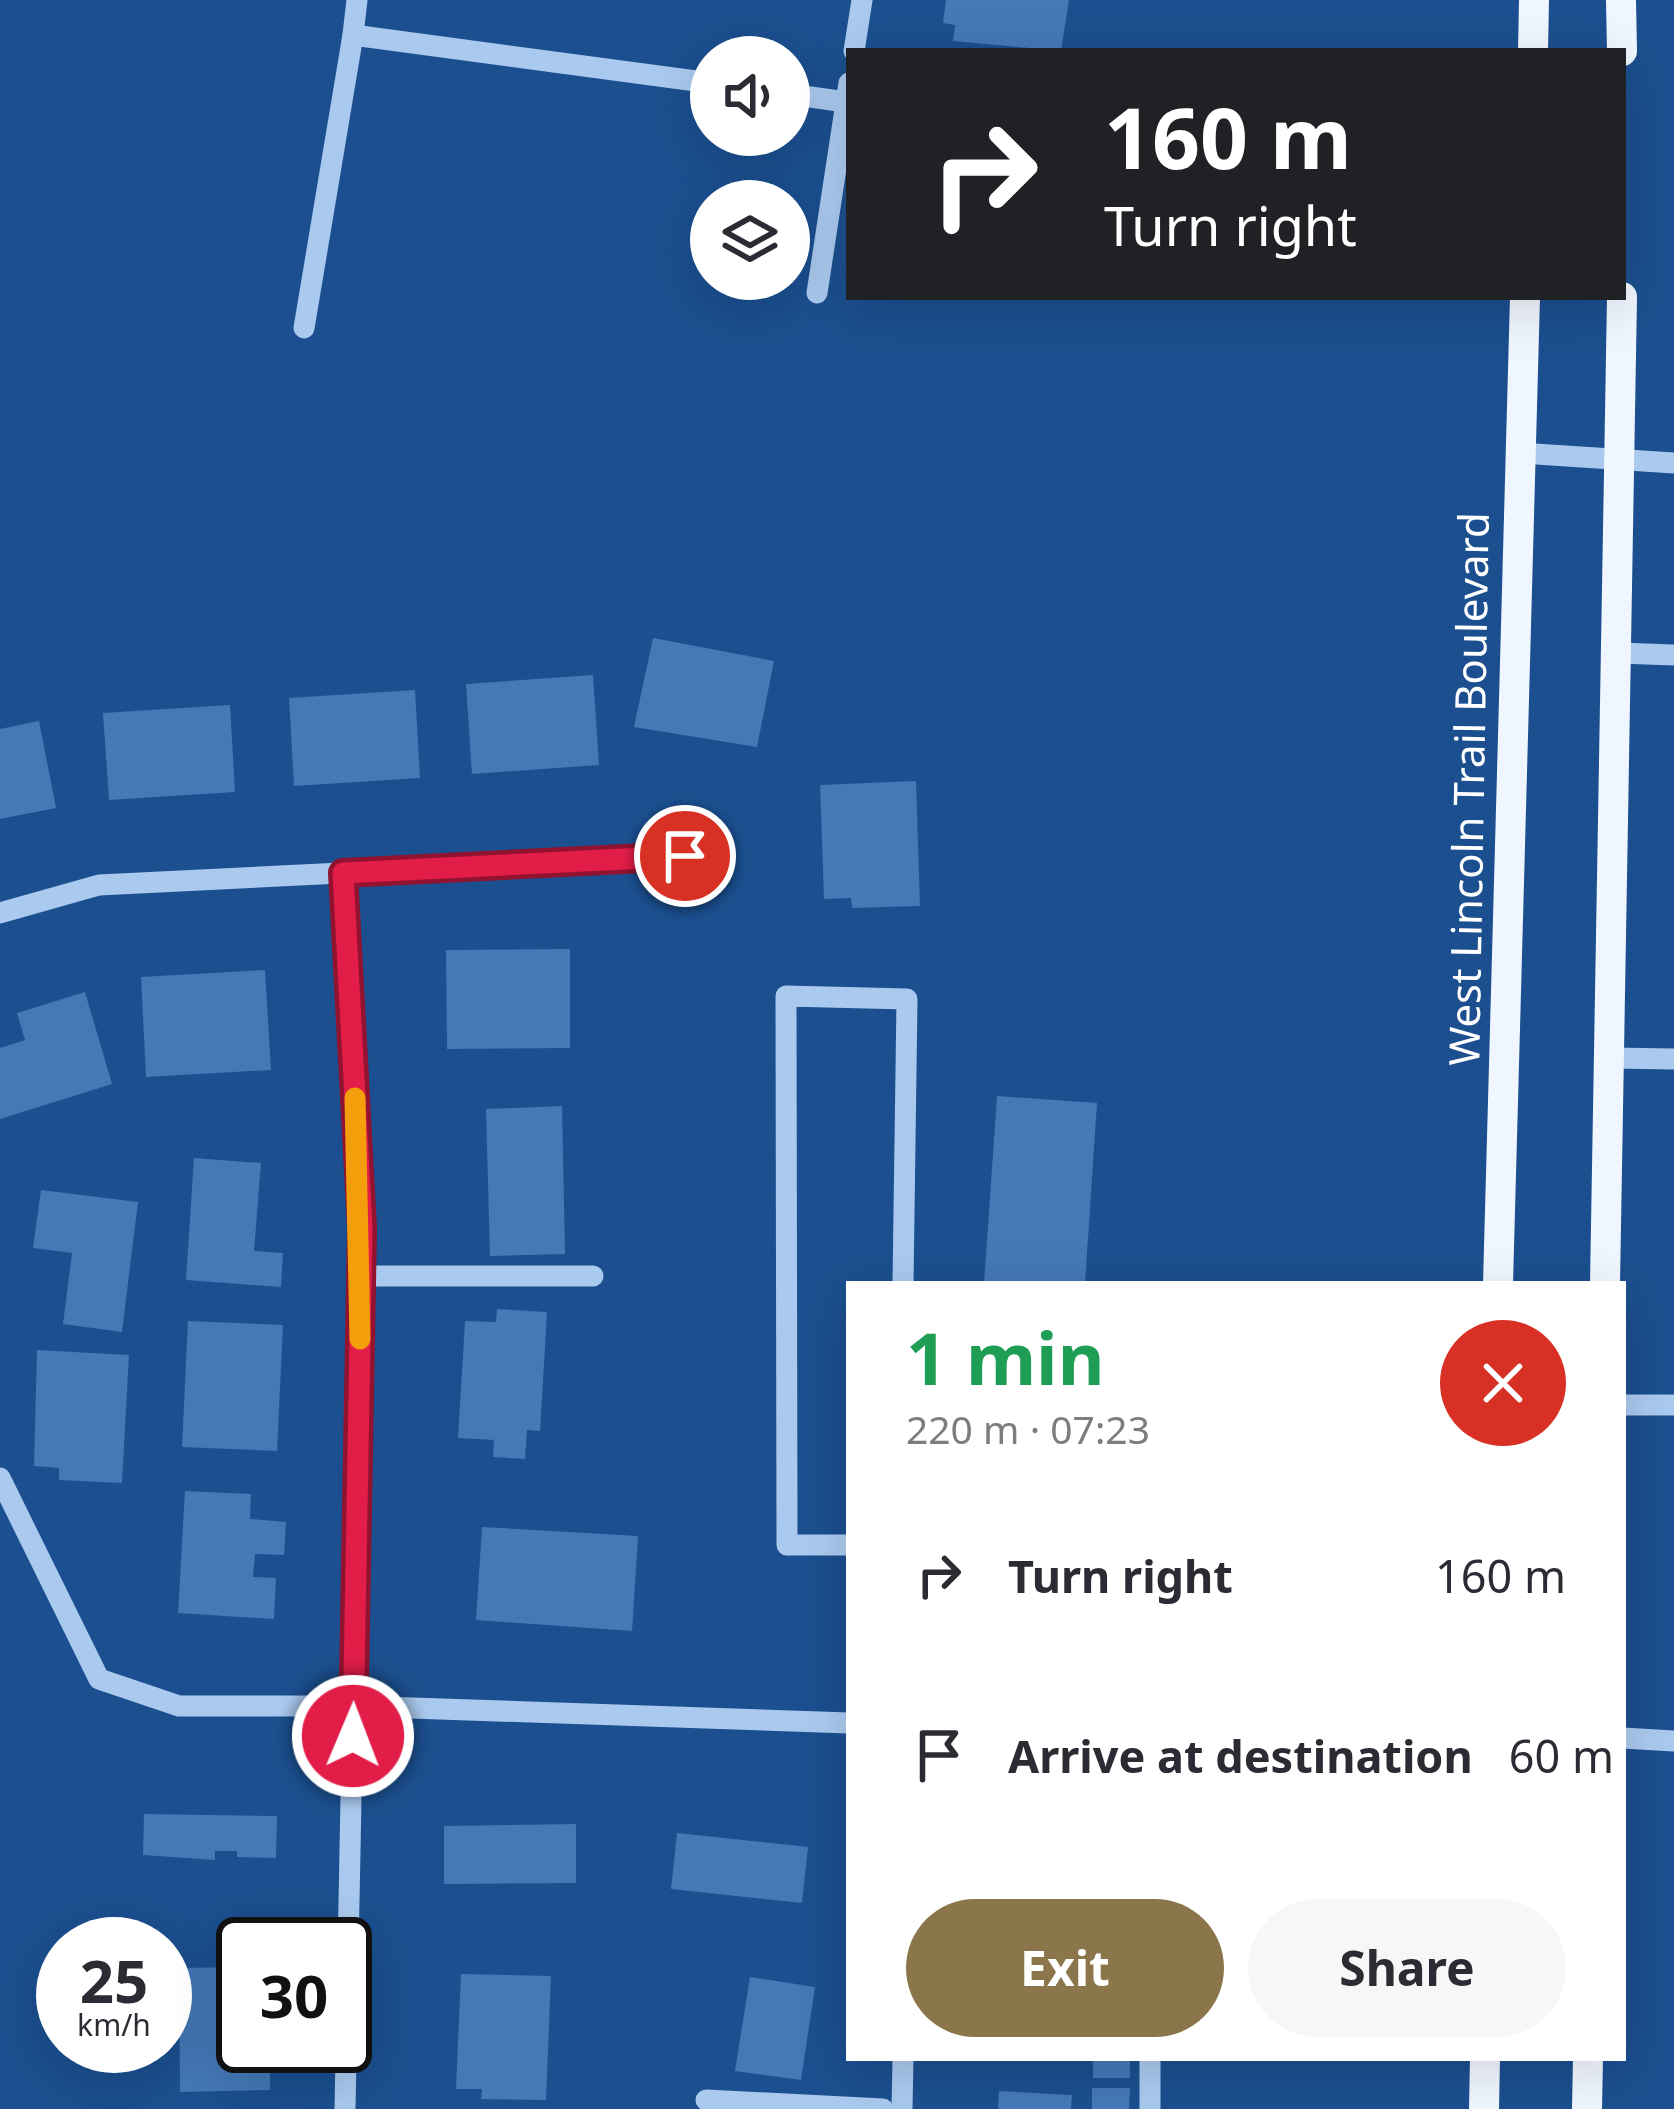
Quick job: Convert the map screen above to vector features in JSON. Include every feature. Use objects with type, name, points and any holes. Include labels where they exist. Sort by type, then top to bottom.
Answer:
[{"type":"main road","points":[[1533,48],[1534,0]]},
{"type":"main road","points":[[1621,0],[1622,48]]},
{"type":"main road","name":"West Lincoln Trail Boulevard","points":[[1498,1281],[1525,300]]},
{"type":"main road","points":[[1605,1281],[1622,300]]},
{"type":"main road","points":[[1484,2109],[1485,2061]]},
{"type":"main road","points":[[1587,2109],[1588,2061]]},
{"type":"street","points":[[304,328],[357,0]]},
{"type":"street","points":[[854,48],[862,0]]},
{"type":"street","points":[[352,35],[690,80]]},
{"type":"street","points":[[810,93],[846,92]]},
{"type":"street","points":[[817,293],[846,105]]},
{"type":"street","points":[[1519,453],[1674,463]]},
{"type":"street","points":[[1618,653],[1674,655]]},
{"type":"street","points":[[0,913],[99,885],[685,856]]},
{"type":"street","points":[[343,873],[361,1276],[345,2109]]},
{"type":"street","points":[[846,1545],[787,1545],[786,996],[907,999],[903,1281]]},
{"type":"street","points":[[1610,1058],[1674,1059]]},
{"type":"street","points":[[361,1276],[593,1276]]},
{"type":"street","points":[[1626,1405],[1674,1405]]},
{"type":"street","points":[[0,1478],[99,1678],[179,1706],[353,1706],[846,1723]]},
{"type":"street","points":[[1626,1738],[1674,1741]]},
{"type":"street","points":[[902,2109],[903,2061]]},
{"type":"street","points":[[1150,2061],[1150,2109]]},
{"type":"street","points":[[706,2100],[883,2109]]},
{"type":"building","points":[[946,0],[1069,0],[1061,48],[953,41],[955,25],[943,23]]},
{"type":"building","points":[[653,638],[774,661],[757,747],[634,727]]},
{"type":"building","points":[[593,675],[599,765],[472,774],[466,684]]},
{"type":"building","points":[[415,690],[420,778],[294,786],[289,698]]},
{"type":"building","points":[[230,705],[235,792],[109,800],[103,713]]},
{"type":"building","points":[[39,721],[56,808],[0,819],[0,729]]},
{"type":"building","points":[[916,781],[920,906],[852,908],[851,898],[824,899],[820,785]]},
{"type":"building","points":[[570,949],[570,1048],[447,1049],[446,950]]},
{"type":"building","points":[[265,970],[271,1070],[146,1077],[141,977]]},
{"type":"building","points":[[85,992],[112,1084],[0,1119],[0,1048],[25,1040],[17,1013]]},
{"type":"building","points":[[997,1096],[1097,1103],[1085,1281],[984,1281]]},
{"type":"building","points":[[562,1106],[565,1254],[490,1256],[486,1109]]},
{"type":"building","points":[[194,1158],[261,1163],[254,1251],[283,1253],[281,1287],[186,1280]]},
{"type":"building","points":[[41,1190],[138,1202],[122,1332],[63,1324],[72,1253],[33,1248]]},
{"type":"building","points":[[497,1309],[547,1312],[540,1431],[527,1430],[525,1459],[493,1457],[494,1440],[458,1438],[465,1321],[496,1322]]},
{"type":"building","points":[[188,1321],[283,1325],[277,1451],[182,1447]]},
{"type":"building","points":[[37,1350],[129,1355],[122,1483],[59,1480],[59,1468],[34,1466]]},
{"type":"building","points":[[185,1491],[251,1494],[250,1519],[286,1522],[284,1555],[255,1554],[253,1577],[276,1578],[274,1619],[178,1613]]},
{"type":"building","points":[[482,1527],[638,1536],[632,1631],[476,1620]]},
{"type":"building","points":[[144,1814],[277,1816],[276,1858],[237,1857],[237,1851],[215,1851],[215,1860],[143,1855]]},
{"type":"building","points":[[576,1824],[576,1883],[444,1884],[444,1826]]},
{"type":"building","points":[[677,1833],[808,1847],[802,1903],[671,1889]]},
{"type":"building","points":[[216,1967],[216,2073],[270,2073],[270,2090],[180,2092],[180,2073],[192,2073],[192,1968]]},
{"type":"building","points":[[461,1974],[551,1976],[546,2100],[481,2099],[482,2089],[456,2089]]},
{"type":"building","points":[[750,1977],[815,1987],[801,2080],[735,2071]]},
{"type":"building","points":[[1093,2061],[1130,2061],[1130,2078],[1093,2078]]},
{"type":"building","points":[[1092,2088],[1130,2088],[1129,2109],[1092,2109]]},
{"type":"building","points":[[999,2091],[1072,2095],[1071,2109],[998,2109]]},
{"type":"slow traffic","points":[[355,1098],[362,1228],[360,1339]]},
{"type":"route","points":[[353,1736],[362,1228],[343,873],[685,856]]}]
